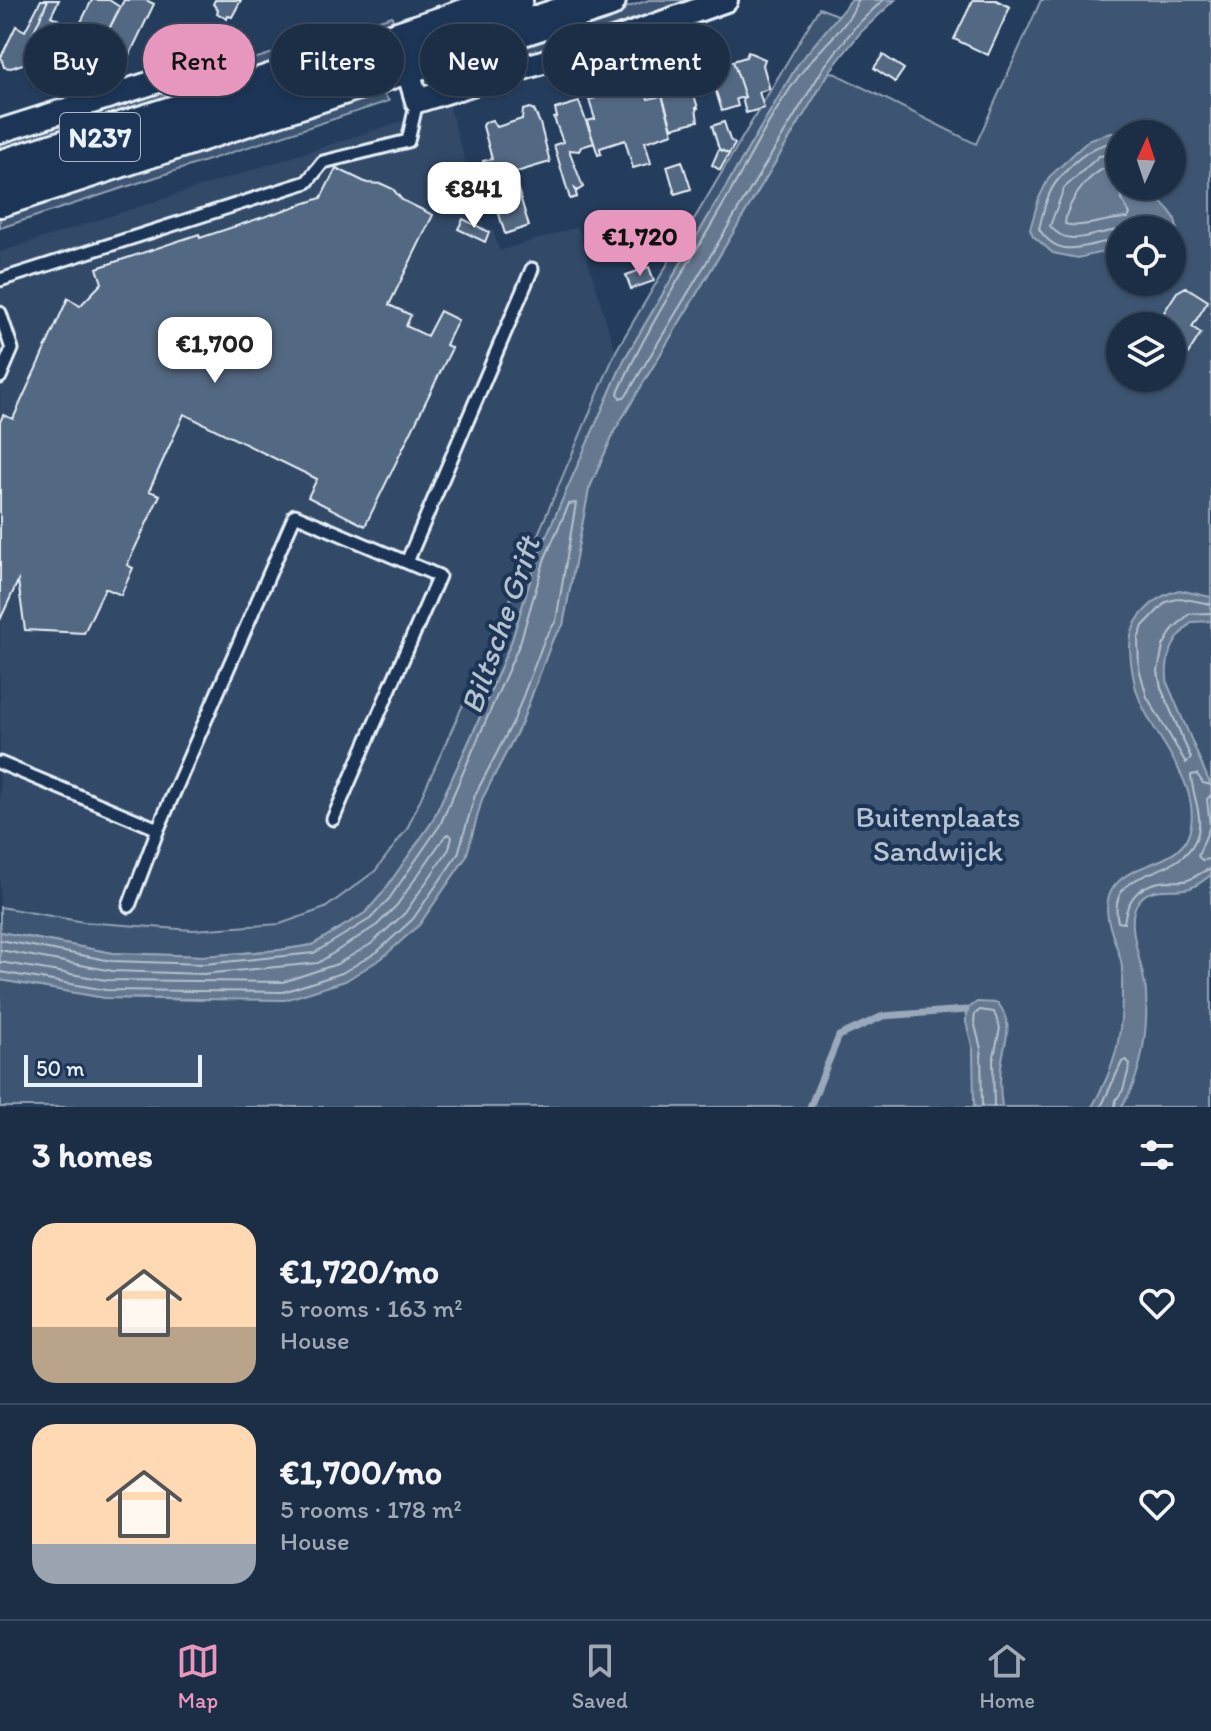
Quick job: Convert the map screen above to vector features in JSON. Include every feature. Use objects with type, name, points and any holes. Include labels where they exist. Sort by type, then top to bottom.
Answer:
[{"type":"main road","name":"N237","points":[[0,168],[201,105],[515,0]]},
{"type":"main road","name":"N237","points":[[0,199],[608,0]]},
{"type":"street","points":[[407,67],[417,101],[620,38],[726,0]]},
{"type":"street","points":[[0,131],[177,75],[201,105]]},
{"type":"lane","points":[[0,280],[307,182],[323,162],[408,141],[417,101]]},
{"type":"lane","points":[[407,562],[532,269]]},
{"type":"lane","points":[[0,313],[12,349],[0,377]]},
{"type":"lane","points":[[129,906],[158,829],[295,515],[439,576],[333,819]]},
{"type":"lane","points":[[0,763],[158,829]]},
{"type":"shaded area","points":[[449,106],[484,226],[493,231],[499,251],[578,227],[615,351],[507,607],[407,829],[375,871],[325,908],[280,924],[193,930],[84,922],[0,907],[0,252]]},
{"type":"green space","points":[[649,0],[693,0],[619,24],[577,24]]},
{"type":"green space","name":"Buitenplaats Sandwijck","points":[[1041,0],[1211,0],[1211,1107],[0,1107],[0,980],[105,998],[202,1000],[419,925],[466,857],[482,799],[521,724],[552,641],[563,625],[589,489],[615,430],[830,71],[976,144]]},
{"type":"green space","points":[[819,8],[840,16],[798,64],[624,360],[538,555],[512,640],[477,724],[432,822],[382,894],[365,913],[312,945],[280,950],[203,956],[113,953],[0,932],[0,907],[84,922],[193,930],[280,924],[325,908],[375,871],[407,829],[507,607],[616,351]]},
{"type":"green space","points":[[392,16],[393,24],[366,24]]},
{"type":"green space","points":[[543,35],[543,49],[527,54],[527,41]]},
{"type":"green space","points":[[271,54],[271,67],[255,72],[255,59]]},
{"type":"green space","points":[[143,96],[177,98],[0,153],[0,141]]},
{"type":"green space","points":[[362,96],[385,96],[389,101],[0,228],[0,213]]},
{"type":"water","points":[[851,0],[895,0],[861,32],[830,71],[615,430],[589,489],[563,625],[552,641],[521,724],[482,799],[466,857],[419,925],[382,958],[345,981],[285,1000],[105,998],[0,980],[0,932],[113,953],[203,956],[280,950],[312,945],[365,913],[382,894],[432,822],[477,724],[512,640],[538,555],[624,360],[798,64]]},
{"type":"water","points":[[1106,134],[1106,200],[1160,200],[1173,216],[1106,216],[1106,251],[1078,258],[1053,253],[1033,236],[1030,229],[1039,198],[1049,177],[1090,139]]},
{"type":"water","points":[[1179,590],[1211,597],[1211,621],[1192,622],[1180,636],[1168,658],[1167,675],[1168,685],[1211,786],[1211,875],[1193,887],[1155,891],[1138,902],[1134,911],[1134,933],[1146,993],[1146,1022],[1139,1068],[1121,1107],[1092,1107],[1112,1064],[1121,1023],[1122,969],[1108,921],[1109,896],[1127,875],[1178,850],[1186,840],[1191,825],[1188,791],[1139,698],[1130,650],[1132,632],[1140,616],[1157,600]]},
{"type":"water","points":[[977,1002],[998,1003],[1006,1018],[1008,1031],[1000,1078],[1002,1107],[975,1107],[974,1103],[973,1050],[966,1010]]},
{"type":"building","points":[[41,0],[48,0],[37,24],[29,24]]},
{"type":"building","points":[[48,0],[59,0],[51,16],[61,21],[60,24],[37,24]]},
{"type":"building","points":[[92,0],[109,0],[120,7],[112,24],[80,24]]},
{"type":"building","points":[[124,0],[146,0],[154,4],[130,54],[127,53],[127,24],[112,24]]},
{"type":"building","points":[[215,0],[241,0],[232,17],[228,16],[227,19],[217,13],[213,4]]},
{"type":"building","points":[[973,0],[996,0],[1010,7],[988,55],[954,39]]},
{"type":"building","points":[[16,26],[24,30],[24,64],[4,67],[1,57]]},
{"type":"building","points":[[748,52],[765,59],[763,65],[769,89],[759,92],[764,108],[746,113],[742,98],[745,97],[733,61],[746,57]]},
{"type":"building","points":[[883,55],[904,69],[895,82],[874,68]]},
{"type":"building","points":[[733,61],[745,97],[736,99],[738,106],[722,111],[717,96],[730,96],[730,62]]},
{"type":"building","points":[[602,96],[647,96],[648,99],[662,96],[673,133],[645,142],[651,163],[633,168],[625,140],[600,148],[601,154],[598,155],[587,121],[595,119],[589,100]]},
{"type":"building","points":[[662,96],[694,96],[698,121],[672,128]]},
{"type":"building","points":[[579,102],[594,143],[581,147],[579,151],[569,150],[583,187],[577,191],[575,189],[577,197],[570,199],[554,145],[563,142],[554,118],[557,117],[555,109]]},
{"type":"building","points":[[530,108],[540,123],[550,162],[513,173],[529,226],[505,234],[483,161],[492,159],[483,126],[492,120],[497,127],[522,119],[523,110]]},
{"type":"building","points":[[724,122],[730,140],[735,144],[729,154],[719,149],[712,126]]},
{"type":"building","points":[[719,149],[729,154],[720,170],[712,165]]},
{"type":"building","points":[[682,161],[691,189],[675,194],[667,166]]},
{"type":"building","points":[[336,168],[367,183],[393,189],[402,200],[433,215],[389,305],[411,315],[406,326],[427,336],[440,311],[458,320],[446,345],[452,348],[365,526],[308,497],[317,479],[184,414],[149,491],[160,495],[127,565],[133,568],[121,595],[105,588],[84,633],[25,630],[18,581],[0,620],[0,422],[3,415],[13,419],[68,298],[80,306],[102,283],[97,268],[321,198]]},
{"type":"building","points":[[463,219],[489,232],[485,242],[458,229]]},
{"type":"building","points":[[677,223],[684,226],[680,233],[683,235],[673,257],[664,253]]},
{"type":"building","points":[[649,267],[654,281],[631,289],[626,275]]},
{"type":"building","points":[[1186,287],[1208,301],[1192,327],[1201,333],[1186,357],[1186,312],[1164,312],[1174,296],[1186,296]]},
{"type":"waterway","points":[[810,1107],[839,1036],[883,1016],[966,1010]]},
{"type":"water label","name":"Biltsche Grift","points":[[500,625]]}]
